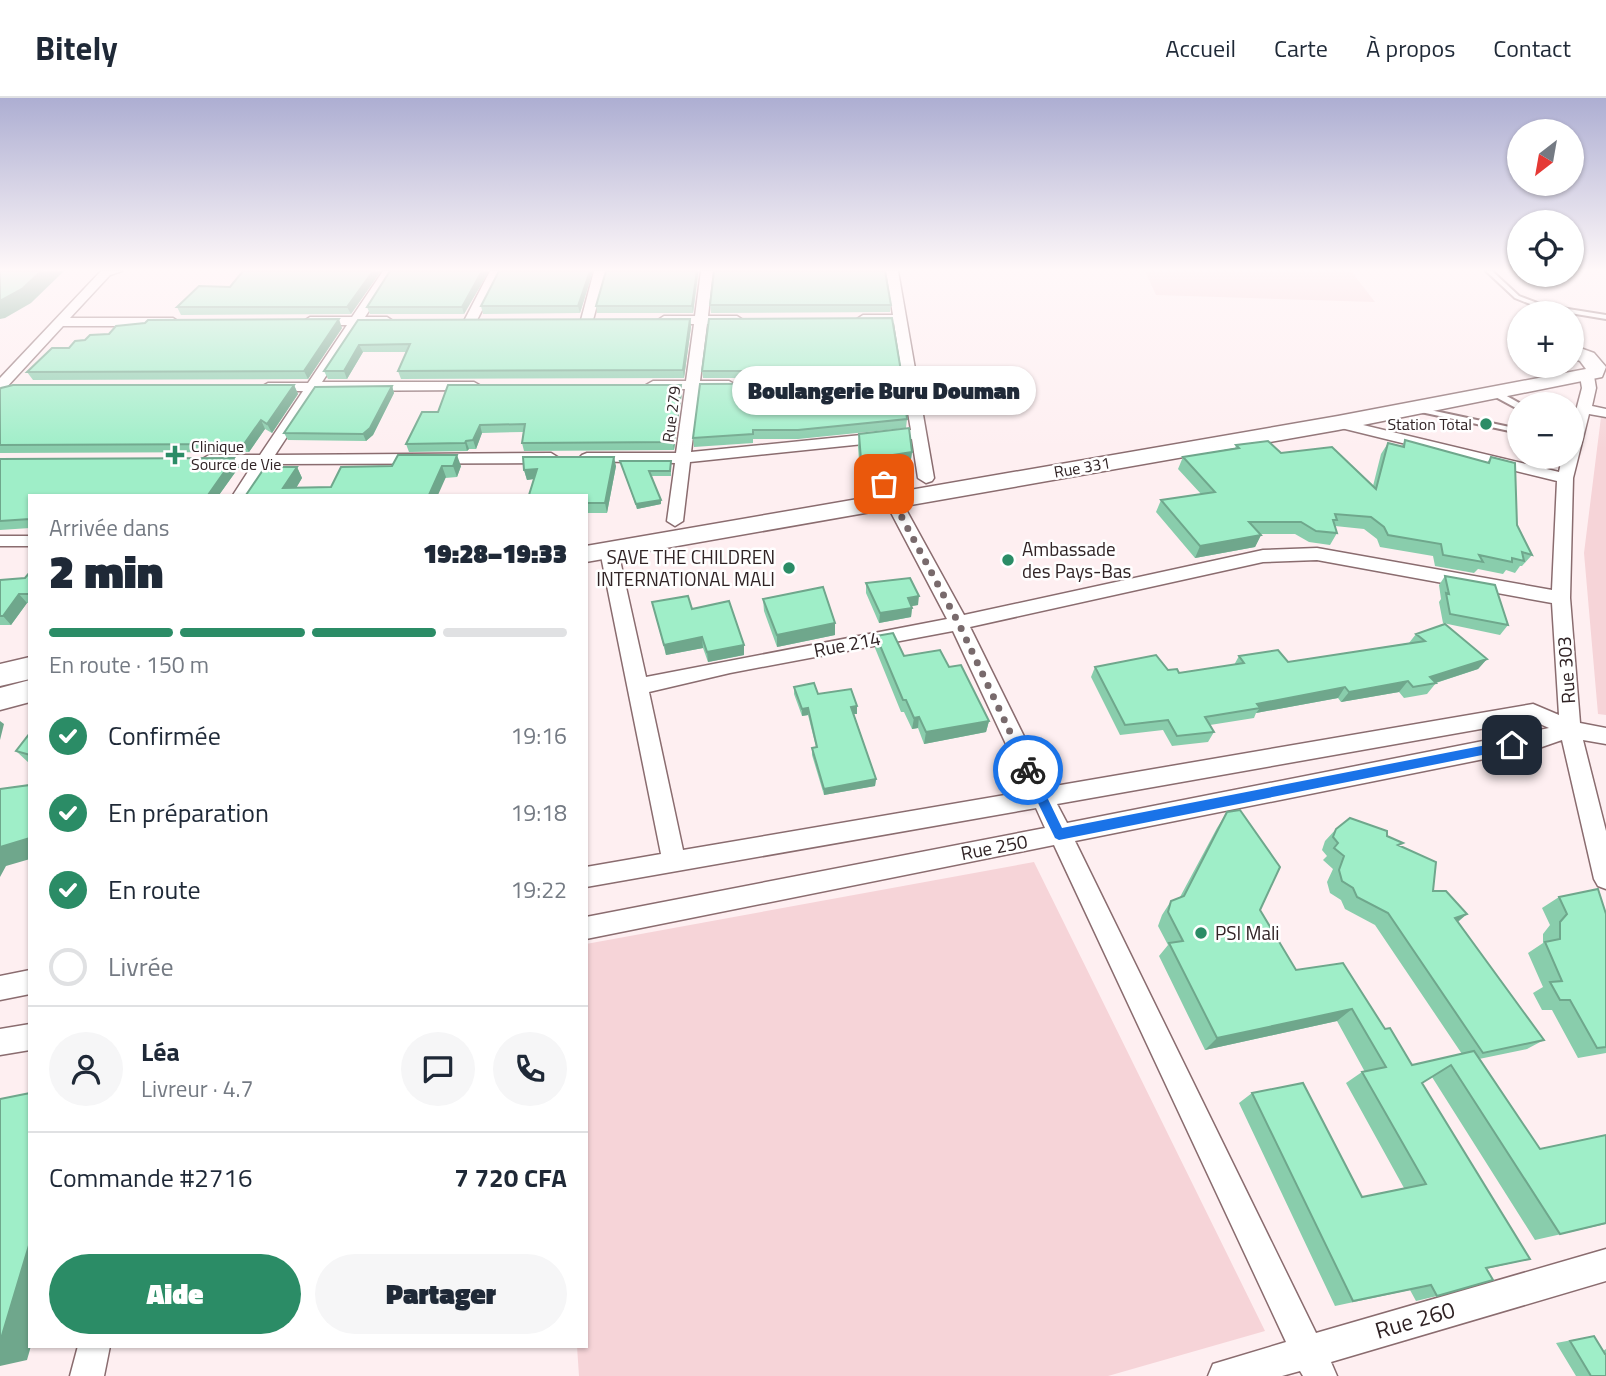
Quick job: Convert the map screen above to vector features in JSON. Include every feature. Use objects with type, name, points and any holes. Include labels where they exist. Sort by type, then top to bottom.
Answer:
[{"type":"street","points":[[5,387],[52,331]]},
{"type":"street","points":[[242,494],[350,331]]},
{"type":"street","name":"Rue 279","points":[[675,521],[700,331]]},
{"type":"street","points":[[902,331],[926,478]]},
{"type":"street","name":"Rue 331","points":[[588,537],[675,521],[887,492],[1338,423],[1493,392],[1595,368]]},
{"type":"street","name":"Rue 303","points":[[1584,406],[1595,368]]},
{"type":"street","name":"Rue 331","points":[[598,553],[887,492],[926,478],[1507,376]]},
{"type":"street","points":[[856,385],[910,384]]},
{"type":"street","points":[[638,386],[747,385]]},
{"type":"street","points":[[258,387],[489,386]]},
{"type":"street","points":[[1584,409],[1606,413]]},
{"type":"street","points":[[1338,423],[1565,478]]},
{"type":"street","points":[[195,460],[683,458],[919,434]]},
{"type":"street","name":"Rue 303","points":[[1567,469],[1561,598],[1570,729],[1606,879]]},
{"type":"street","points":[[887,492],[959,624],[1314,1364]]},
{"type":"street","points":[[0,541],[28,541]]},
{"type":"street","points":[[598,553],[636,687],[674,860]]},
{"type":"street","name":"Rue 214","points":[[636,687],[730,666],[959,624],[1056,600],[1263,556],[1317,554],[1561,598]]},
{"type":"street","points":[[0,675],[28,668]]},
{"type":"street","points":[[0,699],[28,692]]},
{"type":"street","points":[[588,877],[1532,712],[1570,729],[1606,736]]},
{"type":"street","name":"Rue 250","points":[[588,928],[1539,740],[1570,729]]},
{"type":"street","points":[[0,988],[28,982]]},
{"type":"street","points":[[0,1042],[28,1037]]},
{"type":"street","name":"Rue 260","points":[[1225,1376],[1314,1364],[1606,1265]]},
{"type":"street","points":[[87,1376],[94,1348]]},
{"type":"lane","points":[[1493,392],[1507,400]]},
{"type":"lane","points":[[1414,408],[1507,428]]},
{"type":"shaded area","points":[[1601,417],[1606,418],[1606,715],[1598,714],[1584,553]]},
{"type":"shaded area","points":[[1034,862],[1265,1331],[1108,1376],[579,1376],[577,1348],[588,1348],[588,944]]},
{"type":"building","points":[[112,331],[331,331],[304,371],[27,372],[52,348],[69,348],[75,341],[85,340],[90,335],[109,334]]},
{"type":"building","points":[[351,331],[688,331],[683,370],[398,371],[410,344],[359,345],[344,371],[324,371]]},
{"type":"building","points":[[707,331],[894,331],[901,371],[702,371]]},
{"type":"building","points":[[903,383],[907,419],[798,430],[753,430],[753,434],[693,438],[700,384]]},
{"type":"building","points":[[13,385],[294,385],[267,424],[261,420],[244,444],[0,445],[0,389]]},
{"type":"building","points":[[448,385],[681,385],[673,442],[522,443],[525,424],[480,425],[473,440],[465,443],[406,444],[422,412],[438,412]]},
{"type":"building","points":[[392,386],[370,428],[363,434],[284,433],[315,387]]},
{"type":"building","points":[[909,428],[912,452],[861,460],[859,434]]},
{"type":"building","points":[[1405,440],[1489,463],[1491,457],[1507,461],[1507,469],[1515,469],[1517,525],[1532,555],[1522,552],[1524,561],[1512,558],[1512,562],[1479,555],[1483,562],[1443,555],[1441,544],[1388,535],[1384,527],[1371,517],[1335,514],[1337,520],[1333,520],[1337,533],[1316,531],[1301,522],[1249,522],[1261,535],[1200,546],[1161,500],[1215,492],[1183,457],[1239,448],[1236,445],[1268,441],[1281,453],[1332,447],[1376,489],[1388,443],[1404,447]]},
{"type":"building","points":[[398,455],[457,455],[453,466],[442,466],[429,494],[247,494],[265,467],[297,467],[283,488],[331,487],[341,467],[392,466]]},
{"type":"building","points":[[523,457],[614,457],[605,503],[588,503],[588,494],[529,494],[537,469],[524,470]]},
{"type":"building","points":[[234,458],[209,494],[28,494],[28,519],[0,521],[0,459]]},
{"type":"building","points":[[620,461],[671,461],[670,471],[649,471],[661,500],[636,504]]},
{"type":"building","points":[[28,574],[28,594],[19,594],[3,616],[0,616],[0,580],[25,578]]},
{"type":"building","points":[[1445,576],[1495,585],[1508,625],[1450,614]]},
{"type":"building","points":[[910,578],[919,596],[908,598],[912,608],[880,613],[866,583]]},
{"type":"building","points":[[823,587],[835,623],[777,635],[763,599]]},
{"type":"building","points":[[688,596],[692,609],[729,601],[744,645],[707,652],[702,637],[664,645],[652,602]]},
{"type":"building","points":[[1445,624],[1487,659],[1430,677],[1436,683],[1413,687],[1408,681],[1349,692],[1345,687],[1257,704],[1260,708],[1205,717],[1214,732],[1177,736],[1168,720],[1125,725],[1095,667],[1156,655],[1168,670],[1177,669],[1179,673],[1244,663],[1239,656],[1278,650],[1288,662],[1425,641],[1416,634]]},
{"type":"building","points":[[893,633],[904,656],[940,650],[949,667],[961,665],[989,721],[926,732],[919,717],[914,718],[906,700],[903,700],[876,636]]},
{"type":"building","points":[[814,683],[818,694],[851,689],[857,706],[851,707],[876,779],[824,789],[812,748],[817,747],[808,708],[802,709],[794,687]]},
{"type":"building","points":[[28,736],[28,754],[16,751]]},
{"type":"building","points":[[28,785],[28,839],[0,847],[0,789]]},
{"type":"building","points":[[1240,810],[1280,867],[1260,910],[1296,970],[1343,963],[1385,1029],[1390,1028],[1412,1065],[1474,1051],[1540,1149],[1606,1135],[1606,1223],[1560,1234],[1451,1065],[1422,1083],[1530,1259],[1486,1268],[1493,1280],[1437,1296],[1431,1285],[1353,1301],[1252,1093],[1303,1083],[1362,1197],[1426,1184],[1362,1072],[1386,1067],[1352,1009],[1217,1038],[1169,943],[1183,941],[1168,912],[1171,901],[1184,896],[1227,812]]},
{"type":"building","points":[[1350,818],[1387,831],[1387,836],[1403,843],[1398,845],[1436,862],[1433,891],[1446,891],[1467,914],[1455,918],[1544,1040],[1483,1053],[1388,913],[1357,897],[1353,888],[1342,881],[1339,870],[1344,856],[1334,848],[1338,843],[1333,837],[1336,829]]},
{"type":"building","points":[[1598,889],[1606,914],[1606,1047],[1597,1048],[1570,1000],[1560,1000],[1550,982],[1562,981],[1545,942],[1560,939],[1560,922],[1567,914],[1559,897]]},
{"type":"building","points":[[28,1093],[28,1249],[0,1342],[0,1099]]},
{"type":"building","points":[[1594,1336],[1606,1354],[1606,1376],[1591,1376],[1570,1341]]},
{"type":"way so far","points":[[884,484],[959,624],[1028,770]]},
{"type":"place","name":"Station Total","points":[[1486,424]]},
{"type":"place","name":"Clinique Source de Vie","points":[[175,455]]},
{"type":"place","name":"Boulangerie Buru Douman","points":[[884,484]]},
{"type":"place","name":"Ambassade des Pays-Bas","points":[[1008,560]]},
{"type":"place","name":"SAVE THE CHILDREN INTERNATIONAL MALI","points":[[789,568]]},
{"type":"place","name":"PSI Mali","points":[[1201,933]]},
{"type":"route","points":[[1028,770],[1059,834],[1512,745]]}]
